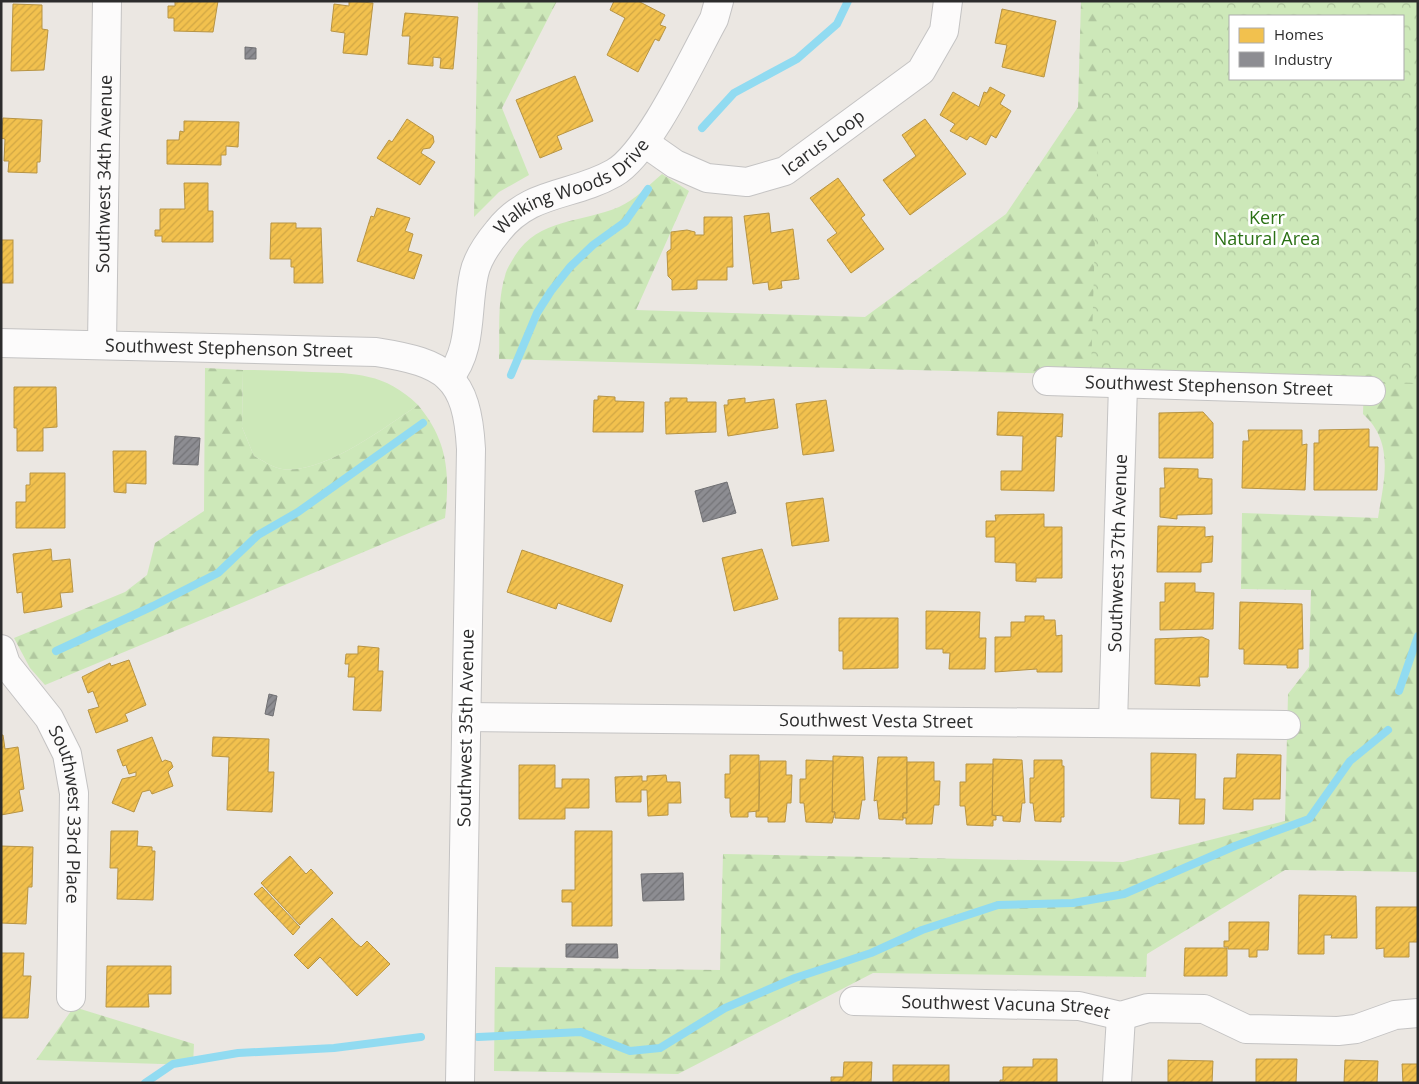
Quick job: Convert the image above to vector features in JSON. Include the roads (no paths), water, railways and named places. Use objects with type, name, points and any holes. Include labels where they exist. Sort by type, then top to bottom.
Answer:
[{"type":"street","name":"Southwest 34th Avenue","points":[[102,346],[107,1]]},
{"type":"street","name":"Walking Woods Drive","points":[[449,378],[460,365],[465,351],[474,272],[484,250],[498,230],[518,210],[538,199],[584,186],[615,172],[645,143],[714,19],[720,1]]},
{"type":"street","name":"Icarus Loop","points":[[645,143],[675,164],[707,178],[747,182],[785,171],[921,71],[944,31],[948,1]]},
{"type":"street","name":"Southwest Stephenson Street","points":[[1,343],[376,352],[423,362],[449,378]]},
{"type":"street","name":"Southwest 35th Avenue","points":[[449,378],[458,388],[466,404],[470,420],[471,449],[460,1083]]},
{"type":"street","name":"Southwest Stephenson Street","points":[[1047,381],[1123,385],[1371,390]]},
{"type":"street","name":"Southwest 37th Avenue","points":[[1113,723],[1123,385]]},
{"type":"street","name":"Southwest 33rd Place","points":[[1,649],[6,664],[49,718],[67,754],[74,793],[71,998]]},
{"type":"street","name":"Southwest Vesta Street","points":[[466,717],[1286,725]]},
{"type":"street","name":"Southwest Vacuna Street","points":[[854,1002],[1079,1006],[1121,1016],[1148,1008],[1204,1009],[1246,1029],[1344,1031],[1395,1015],[1418,1014]]},
{"type":"street","points":[[1117,1083],[1121,1016]]},
{"type":"waterway","points":[[702,128],[734,93],[797,59],[837,24],[848,1]]},
{"type":"waterway","points":[[511,375],[537,313],[551,291],[570,267],[593,245],[625,222],[648,189]]},
{"type":"waterway","points":[[56,651],[153,606],[218,573],[258,535],[298,512],[423,423]]},
{"type":"waterway","points":[[1399,691],[1418,636]]},
{"type":"waterway","points":[[478,1037],[581,1032],[630,1051],[660,1048],[725,1008],[795,978],[871,953],[922,930],[998,905],[1073,903],[1124,894],[1235,846],[1309,819],[1350,761],[1388,730]]},
{"type":"waterway","points":[[145,1083],[173,1064],[238,1053],[334,1048],[421,1037]]},
{"type":"park label","name":"Kerr Natural Area","points":[[1267,228]]}]
